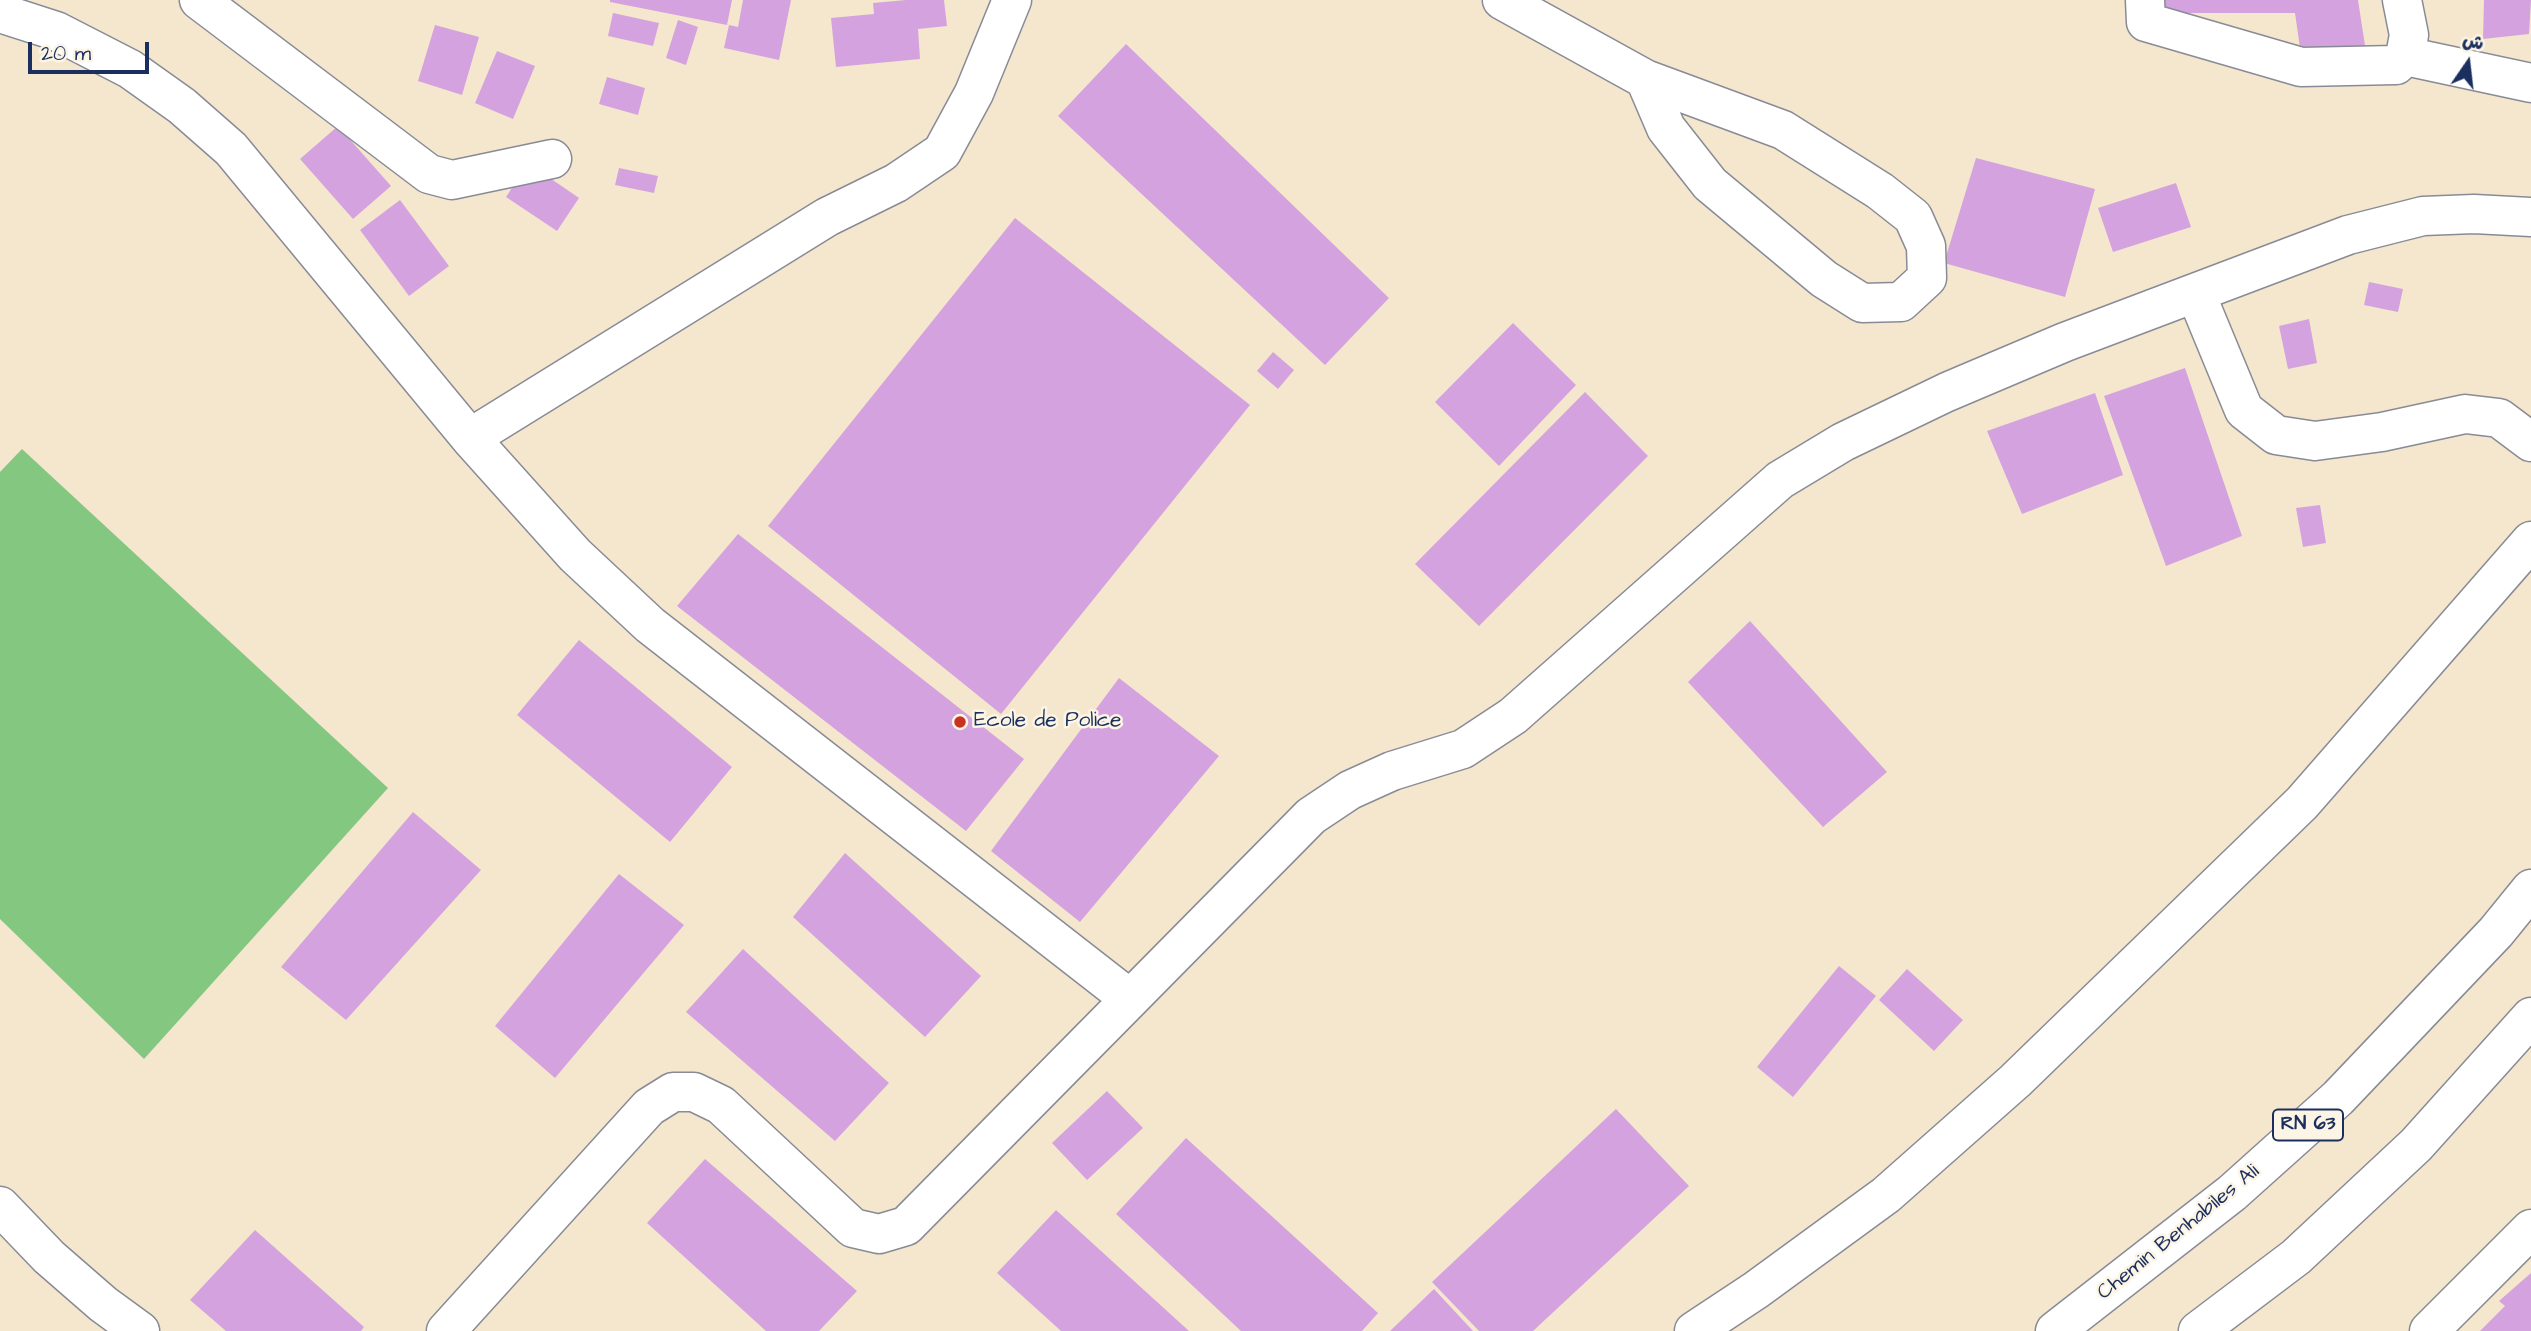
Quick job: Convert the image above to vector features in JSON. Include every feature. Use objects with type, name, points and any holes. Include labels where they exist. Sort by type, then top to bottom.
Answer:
[{"type":"main road","points":[[199,0],[429,174],[452,180],[552,159]]},
{"type":"main road","points":[[470,438],[827,217],[896,183],[942,152],[974,93],[1012,0]]},
{"type":"main road","points":[[1502,0],[1645,79],[1783,130],[1880,191],[1913,217],[1926,246],[1927,278],[1901,302],[1862,303],[1824,279],[1710,184],[1665,128],[1645,79]]},
{"type":"main road","points":[[2144,0],[2146,22],[2301,67],[2396,65],[2405,57],[2409,35],[2402,0]]},
{"type":"main road","points":[[0,13],[56,31],[131,69],[182,106],[231,149],[470,438],[575,555],[650,625],[1130,999]]},
{"type":"main road","points":[[2405,57],[2531,83]]},
{"type":"main road","points":[[446,1331],[649,1107],[673,1092],[694,1092],[720,1105],[853,1228],[879,1234],[906,1226],[1311,816],[1350,790],[1392,771],[1463,749],[1513,716],[1780,480],[1843,442],[1947,392],[2066,342],[2348,235],[2423,216],[2474,214],[2531,217]]},
{"type":"main road","points":[[2196,294],[2244,410],[2276,435],[2315,441],[2382,432],[2465,414],[2499,418],[2531,442]]},
{"type":"main road","points":[[1693,1331],[1756,1290],[1886,1195],[2015,1082],[2302,803],[2531,541]]},
{"type":"main road","name":"Chemin Benhabiles Ali","points":[[2055,1331],[2232,1193],[2338,1098],[2496,932],[2531,889]]},
{"type":"main road","points":[[2199,1331],[2296,1257],[2416,1146],[2531,1017]]},
{"type":"main road","points":[[0,1206],[49,1257],[103,1304],[140,1331]]},
{"type":"main road","points":[[2429,1331],[2531,1229]]},
{"type":"green space","points":[[22,449],[388,788],[144,1059],[0,919],[0,472]]},
{"type":"building","points":[[610,0],[732,0],[727,25]]},
{"type":"building","points":[[743,0],[791,0],[779,60],[724,48],[729,25],[738,27]]},
{"type":"building","points":[[944,0],[947,26],[918,29],[920,59],[836,67],[831,18],[874,14],[873,3]]},
{"type":"building","points":[[2158,0],[2358,0],[2366,52],[2301,55],[2295,13],[2160,13]]},
{"type":"building","points":[[2484,0],[2531,0],[2529,34],[2483,39]]},
{"type":"building","points":[[613,13],[659,23],[653,46],[608,36]]},
{"type":"building","points":[[678,20],[698,27],[686,65],[666,58]]},
{"type":"building","points":[[435,25],[479,37],[462,95],[418,81]]},
{"type":"building","points":[[1126,44],[1389,298],[1325,365],[1058,116]]},
{"type":"building","points":[[497,51],[535,66],[513,119],[475,103]]},
{"type":"building","points":[[607,77],[645,88],[638,115],[599,104]]},
{"type":"building","points":[[338,126],[391,186],[353,219],[300,159]]},
{"type":"building","points":[[1976,158],[2095,189],[2065,297],[1944,263]]},
{"type":"building","points":[[528,163],[579,198],[557,231],[506,197]]},
{"type":"building","points":[[619,168],[658,176],[654,193],[615,185]]},
{"type":"building","points":[[2176,183],[2191,227],[2113,252],[2098,208]]},
{"type":"building","points":[[400,200],[449,266],[409,296],[360,230]]},
{"type":"building","points":[[1015,218],[1250,405],[1001,714],[768,526]]},
{"type":"building","points":[[2369,282],[2403,289],[2398,312],[2364,305]]},
{"type":"building","points":[[2309,319],[2317,363],[2288,369],[2279,326]]},
{"type":"building","points":[[1513,323],[1576,385],[1499,466],[1435,402]]},
{"type":"building","points":[[1273,352],[1294,370],[1278,389],[1257,371]]},
{"type":"building","points":[[2185,368],[2242,536],[2166,566],[2104,396]]},
{"type":"building","points":[[1585,392],[1648,456],[1479,626],[1415,564]]},
{"type":"building","points":[[2095,393],[2123,475],[2022,514],[1987,431]]},
{"type":"building","points":[[2320,505],[2326,543],[2303,547],[2296,508]]},
{"type":"building","points":[[738,534],[1024,759],[966,831],[677,606]]},
{"type":"building","points":[[1750,621],[1887,772],[1823,827],[1688,682]]},
{"type":"building","points":[[579,640],[732,767],[670,842],[517,715]]},
{"type":"building","points":[[1119,678],[1219,756],[1080,922],[991,851]]},
{"type":"building","points":[[413,812],[481,870],[346,1020],[281,967]]},
{"type":"building","points":[[845,853],[981,976],[925,1037],[793,917]]},
{"type":"building","points":[[619,874],[684,925],[555,1078],[495,1026]]},
{"type":"building","points":[[743,949],[889,1083],[835,1141],[686,1012]]},
{"type":"building","points":[[1839,966],[1876,996],[1793,1097],[1757,1067]]},
{"type":"building","points":[[1907,969],[1963,1020],[1934,1051],[1879,1000]]},
{"type":"building","points":[[1107,1091],[1143,1128],[1087,1180],[1052,1143]]},
{"type":"building","points":[[1616,1109],[1689,1186],[1533,1331],[1479,1331],[1432,1282]]},
{"type":"building","points":[[1186,1138],[1378,1313],[1362,1331],[1241,1331],[1116,1214]]},
{"type":"building","points":[[705,1159],[857,1291],[819,1331],[766,1331],[647,1223]]},
{"type":"building","points":[[1056,1210],[1189,1331],[1061,1331],[997,1273]]},
{"type":"building","points":[[255,1230],[364,1327],[361,1331],[226,1331],[190,1300]]},
{"type":"building","points":[[2531,1273],[2531,1331],[2480,1331],[2505,1306],[2499,1301]]},
{"type":"building","points":[[1434,1289],[1473,1331],[1390,1331]]},
{"type":"place","name":"Ecole de Police","points":[[960,722]]}]
